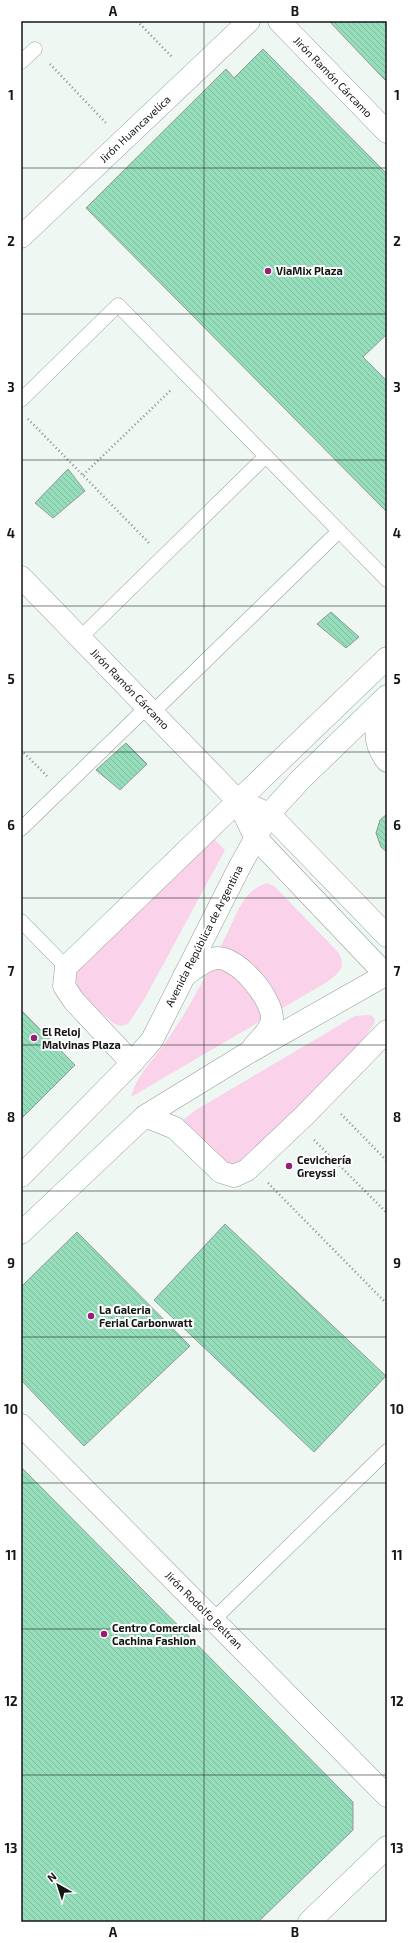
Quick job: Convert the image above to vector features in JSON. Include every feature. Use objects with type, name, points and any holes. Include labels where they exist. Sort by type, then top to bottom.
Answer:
[{"type":"street","name":"Jirón Huancavelica","points":[[21,237],[249,21]]},
{"type":"street","name":"Jirón Ramón Cárcamo","points":[[278,21],[387,132]]},
{"type":"street","name":"Jirón Ramón Cárcamo","points":[[24,587],[80,638],[238,801],[255,837],[387,975]]},
{"type":"street","points":[[132,1063],[74,1001],[64,986],[66,967],[387,658]]},
{"type":"street","points":[[387,697],[376,724],[376,742],[387,761]]},
{"type":"street","name":"Avenida República de Argentina","points":[[21,1176],[132,1063],[152,1040],[255,837],[269,814],[301,779],[387,697]]},
{"type":"street","name":"Jirón Ramón Cárcamo","points":[[238,801],[269,814],[387,936]]},
{"type":"street","points":[[184,976],[204,962],[216,958],[229,960],[239,967],[263,995],[270,1007],[272,1019],[266,1033],[246,1054]]},
{"type":"street","points":[[21,1233],[145,1116],[246,1054],[387,975]]},
{"type":"street","points":[[145,1116],[176,1128],[221,1172],[234,1176],[247,1170],[387,1031]]},
{"type":"street","name":"Jirón Rodolfo Beltran","points":[[21,1425],[387,1796]]},
{"type":"street","points":[[310,1922],[387,1847]]},
{"type":"lane","points":[[21,62],[35,49]]},
{"type":"lane","points":[[21,400],[118,305],[387,580]]},
{"type":"lane","points":[[80,638],[266,456]]},
{"type":"lane","points":[[21,830],[61,790],[150,710],[339,531]]},
{"type":"lane","points":[[21,921],[66,967]]},
{"type":"lane","points":[[213,1620],[387,1451]]},
{"type":"path","points":[[137,21],[190,77]]},
{"type":"path","points":[[35,49],[123,140]]},
{"type":"path","points":[[83,475],[186,375]]},
{"type":"path","points":[[26,416],[163,557]]},
{"type":"path","points":[[21,750],[61,790]]},
{"type":"path","points":[[323,1096],[387,1161]]},
{"type":"path","points":[[297,1122],[387,1213]]},
{"type":"path","points":[[251,1166],[387,1304]]},
{"type":"shaded area","points":[[212,837],[225,850],[145,998],[128,1024],[120,1026],[113,1023],[80,990],[76,979],[79,969],[82,964]]},
{"type":"shaded area","points":[[267,883],[274,886],[338,952],[341,957],[342,966],[338,973],[327,982],[131,1097],[143,1072],[167,1041],[189,1007],[241,905],[254,889]]},
{"type":"shaded area","points":[[355,1016],[372,1016],[375,1019],[374,1024],[349,1060],[232,1170],[184,1125],[183,1120],[196,1110]]},
{"type":"building","points":[[329,21],[387,21],[387,79],[385,80]]},
{"type":"building","name":"ViaMix Plaza","points":[[263,49],[387,174],[387,334],[363,357],[387,381],[387,512],[86,208],[226,69],[234,78]]},
{"type":"building","points":[[68,469],[85,491],[53,518],[35,503]]},
{"type":"building","points":[[331,612],[359,637],[346,648],[317,624]]},
{"type":"building","points":[[126,743],[147,764],[120,790],[96,770]]},
{"type":"building","points":[[387,814],[387,852],[381,847],[376,833],[380,820]]},
{"type":"building","name":"El Reloj Malvinas Plaza","points":[[21,1010],[75,1065],[21,1119]]},
{"type":"building","points":[[225,1224],[386,1376],[314,1452],[154,1300]]},
{"type":"building","name":"La Galeria Ferial Carbonwatt","points":[[77,1232],[190,1346],[84,1446],[21,1380],[21,1287]]},
{"type":"building","name":"Centro Comercial Cachina Fashion","points":[[21,1467],[353,1802],[353,1830],[258,1922],[21,1922]]},
{"type":"place","name":"ViaMix Plaza","points":[[268,271]]},
{"type":"place","name":"El Reloj Malvinas Plaza","points":[[34,1038]]},
{"type":"place","name":"Cevichería Greyssi","points":[[289,1166]]},
{"type":"place","name":"La Galeria Ferial Carbonwatt","points":[[91,1316]]},
{"type":"place","name":"Centro Comercial Cachina Fashion","points":[[104,1634]]}]
